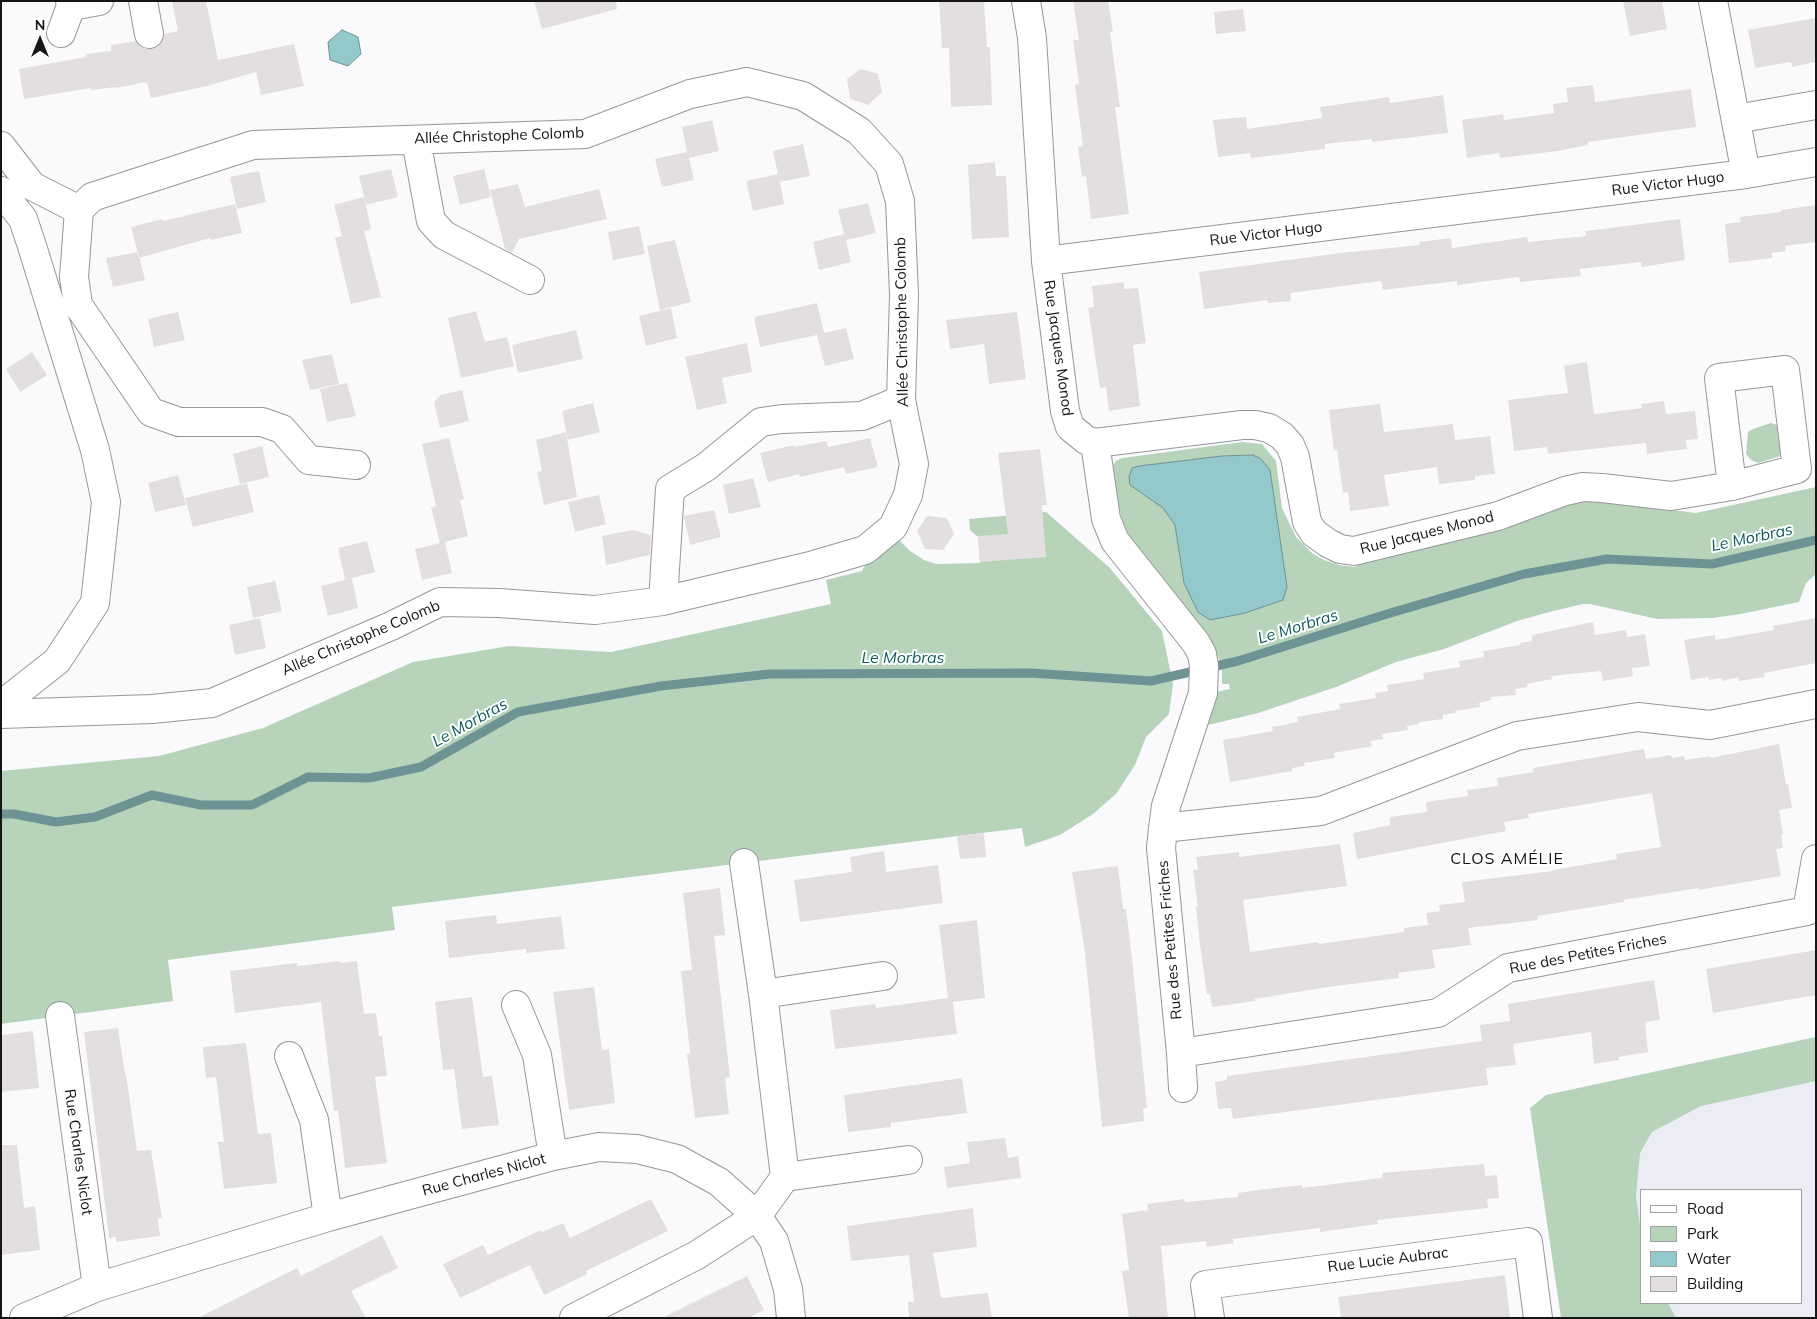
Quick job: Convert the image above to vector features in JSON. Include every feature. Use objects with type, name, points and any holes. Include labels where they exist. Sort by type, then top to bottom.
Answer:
[{"type":"street","points":[[61,33],[70,4],[99,1]]},
{"type":"street","points":[[143,1],[150,34]]},
{"type":"street","points":[[1026,1],[1032,38],[1046,261]]},
{"type":"street","name":"Rue Victor Hugo","points":[[1713,1],[1746,174]]},
{"type":"street","name":"Allée Christophe Colomb","points":[[1,714],[152,709],[212,703],[391,626],[440,602],[499,603],[595,610],[663,600],[814,565],[865,550],[893,527],[908,495],[914,464],[901,400],[904,295],[900,201],[889,164],[859,131],[803,96],[747,82],[690,94],[586,134],[253,145],[92,197],[79,210]]},
{"type":"street","points":[[1736,120],[1816,105]]},
{"type":"street","points":[[416,140],[431,221],[444,235],[530,280]]},
{"type":"street","points":[[1,146],[32,186],[79,210],[74,277],[78,305],[151,412],[179,422],[262,422],[282,429],[309,460],[356,465]]},
{"type":"street","name":"Rue Victor Hugo","points":[[1046,261],[1746,174],[1816,162]]},
{"type":"street","points":[[1,191],[23,219],[95,450],[106,502],[95,602],[57,661],[1,705]]},
{"type":"street","name":"Rue Jacques Monod","points":[[1046,261],[1067,421],[1070,427],[1086,440],[1095,444],[1242,425],[1269,428],[1282,436],[1290,445],[1295,457],[1307,522],[1314,533],[1340,549],[1354,551],[1498,516],[1565,491],[1583,487],[1671,496],[1732,486]]},
{"type":"street","points":[[663,600],[670,489],[706,467],[761,422],[782,419],[862,416],[901,400]]},
{"type":"street","name":"Rue des Petites Friches","points":[[1095,444],[1106,519],[1115,541],[1196,643],[1202,654],[1204,666],[1203,693],[1166,806],[1161,848],[1183,1088]]},
{"type":"street","points":[[1163,828],[1321,810],[1517,736],[1638,716],[1710,725],[1816,704]]},
{"type":"street","name":"Rue des Petites Friches","points":[[1181,1053],[1438,1013],[1508,968],[1807,911],[1816,860]]},
{"type":"street","points":[[574,1318],[697,1255],[757,1216],[785,1177],[763,994],[744,863]]},
{"type":"street","points":[[763,994],[883,976]]},
{"type":"street","name":"Rue Charles Niclot","points":[[516,1005],[537,1055],[553,1156]]},
{"type":"street","name":"Rue Charles Niclot","points":[[60,1016],[97,1287]]},
{"type":"street","points":[[289,1056],[314,1120],[328,1217]]},
{"type":"street","name":"Rue Charles Niclot","points":[[24,1318],[97,1287],[328,1217],[553,1156],[599,1147],[637,1149],[677,1159],[719,1182],[757,1216],[774,1241],[788,1289],[791,1318]]},
{"type":"street","points":[[785,1177],[908,1160]]},
{"type":"street","name":"Rue Lucie Aubrac","points":[[1210,1318],[1205,1285],[1528,1242],[1538,1318]]},
{"type":"shaded area","points":[[1816,1037],[1816,1318],[1561,1318],[1546,1095]]},
{"type":"green space","points":[[1771,423],[1777,425],[1782,432],[1783,452],[1778,457],[1758,463],[1751,460],[1746,454],[1748,432]]},
{"type":"green space","points":[[1242,442],[1262,444],[1276,461],[1282,508],[1296,537],[1312,553],[1324,560],[1339,565],[1355,567],[1365,559],[1581,498],[1696,513],[1816,487],[1816,574],[1806,583],[1799,602],[1741,614],[1712,618],[1657,619],[1590,604],[1553,611],[1517,621],[1444,649],[1396,662],[1336,687],[1258,713],[1204,726],[1216,692],[1230,689],[1229,684],[1222,684],[1222,665],[1210,641],[1134,546],[1123,522],[1111,467],[1122,458]]},
{"type":"green space","points":[[1046,512],[1110,568],[1162,631],[1173,684],[1169,714],[1146,737],[1135,765],[1116,794],[1093,814],[1060,835],[1025,847],[1022,828],[392,907],[395,930],[168,960],[173,1001],[1,1024],[1,771],[159,756],[263,728],[413,662],[509,646],[611,652],[831,604],[826,580],[862,571],[867,561],[897,538],[910,551],[924,560],[936,564],[980,563],[978,537],[970,530],[969,519]]},
{"type":"green space","points":[[1816,1037],[1816,1081],[1701,1106],[1652,1132],[1640,1153],[1636,1196],[1640,1224],[1640,1304],[1669,1304],[1676,1318],[1561,1318],[1530,1108],[1546,1095]]},
{"type":"water","points":[[342,30],[358,37],[361,54],[348,66],[330,60],[328,42]]},
{"type":"water","points":[[1253,455],[1261,459],[1270,470],[1287,587],[1283,600],[1245,613],[1210,620],[1198,612],[1184,583],[1175,525],[1163,508],[1130,485],[1129,477],[1132,468],[1139,466],[1222,456]]},
{"type":"building","points":[[172,1],[206,1],[218,60],[294,44],[304,86],[261,95],[256,72],[207,86],[151,98],[147,82],[116,88],[91,90],[91,88],[24,99],[19,69],[86,57],[86,54],[111,51],[111,45],[136,41],[144,49],[152,49],[159,46],[164,34],[178,31]]},
{"type":"building","points":[[534,1],[616,1],[617,9],[542,29]]},
{"type":"building","points":[[939,1],[984,1],[987,47],[990,47],[992,105],[951,107],[949,48],[942,48]]},
{"type":"building","points":[[1073,1],[1108,1],[1113,31],[1110,32],[1120,107],[1115,107],[1129,214],[1091,219],[1086,176],[1082,177],[1078,147],[1083,146],[1075,85],[1079,84],[1073,40],[1079,40]]},
{"type":"building","points":[[1623,1],[1662,1],[1667,29],[1630,36]]},
{"type":"building","points":[[1243,9],[1246,31],[1216,34],[1214,12]]},
{"type":"building","points":[[1816,18],[1816,62],[1792,67],[1791,62],[1755,68],[1748,30]]},
{"type":"building","points":[[861,69],[878,74],[882,92],[868,105],[850,99],[847,79]]},
{"type":"building","points":[[1593,85],[1595,102],[1691,89],[1696,127],[1588,142],[1588,145],[1558,151],[1500,158],[1499,153],[1467,158],[1462,120],[1503,114],[1504,120],[1554,113],[1553,104],[1568,102],[1566,88]]},
{"type":"building","points":[[1443,95],[1448,133],[1372,142],[1372,139],[1325,144],[1325,149],[1251,158],[1250,153],[1218,157],[1213,120],[1246,117],[1247,129],[1322,118],[1320,107],[1389,97],[1390,103]]},
{"type":"building","points":[[712,120],[719,151],[689,158],[694,180],[662,187],[655,159],[687,152],[682,127]]},
{"type":"building","points":[[803,144],[810,176],[780,182],[784,204],[753,211],[746,181],[778,174],[773,151]]},
{"type":"building","points":[[995,162],[996,176],[1006,176],[1009,237],[972,239],[968,165]]},
{"type":"building","points":[[391,169],[398,197],[366,205],[359,176]]},
{"type":"building","points":[[484,169],[491,197],[460,205],[453,176]]},
{"type":"building","points":[[259,171],[266,202],[237,209],[230,177]]},
{"type":"building","points":[[518,184],[525,207],[599,189],[607,219],[519,239],[512,253],[505,249],[490,190]]},
{"type":"building","points":[[364,197],[371,229],[364,231],[381,297],[351,304],[335,238],[342,236],[334,205]]},
{"type":"building","points":[[868,203],[876,233],[846,240],[851,262],[819,270],[813,242],[844,234],[838,210]]},
{"type":"building","points":[[235,204],[242,233],[211,240],[210,238],[139,258],[131,227]]},
{"type":"building","points":[[1816,205],[1816,242],[1785,246],[1786,251],[1772,253],[1772,258],[1729,263],[1725,224],[1741,222],[1740,217]]},
{"type":"building","points":[[1680,219],[1685,260],[1642,267],[1641,262],[1580,269],[1581,276],[1520,282],[1519,277],[1457,285],[1457,281],[1383,290],[1381,281],[1290,293],[1291,301],[1268,303],[1267,300],[1204,309],[1199,272],[1340,253],[1420,245],[1419,242],[1451,238],[1452,248],[1527,237],[1528,242],[1586,236],[1586,231]]},
{"type":"building","points":[[639,226],[645,254],[613,260],[608,232]]},
{"type":"building","points":[[675,240],[691,302],[660,310],[647,246]]},
{"type":"building","points":[[138,252],[145,280],[113,287],[106,258]]},
{"type":"building","points":[[1124,282],[1124,289],[1138,288],[1146,343],[1133,345],[1140,406],[1109,411],[1106,387],[1100,388],[1088,308],[1094,307],[1092,286]]},
{"type":"building","points":[[817,303],[824,333],[846,328],[854,359],[825,366],[817,335],[760,347],[754,317]]},
{"type":"building","points":[[671,308],[677,338],[646,346],[639,316]]},
{"type":"building","points":[[476,311],[485,342],[507,337],[514,366],[461,378],[448,318]]},
{"type":"building","points":[[178,312],[185,340],[154,347],[148,319]]},
{"type":"building","points":[[1017,312],[1026,379],[989,384],[984,344],[950,349],[946,320]]},
{"type":"building","points":[[576,330],[583,359],[518,373],[512,345]]},
{"type":"building","points":[[747,343],[752,372],[722,378],[727,403],[697,410],[685,357]]},
{"type":"building","points":[[32,352],[47,375],[20,392],[6,369]]},
{"type":"building","points":[[332,354],[339,384],[310,390],[302,360]]},
{"type":"building","points":[[1587,362],[1594,414],[1642,408],[1641,404],[1664,401],[1666,414],[1695,411],[1698,439],[1686,440],[1687,449],[1647,454],[1646,443],[1548,454],[1547,447],[1514,451],[1508,400],[1568,393],[1564,366]]},
{"type":"building","points":[[347,383],[356,416],[327,422],[320,389]]},
{"type":"building","points":[[462,390],[469,421],[440,428],[434,402],[441,395]]},
{"type":"building","points":[[593,403],[600,432],[568,440],[562,411]]},
{"type":"building","points":[[1380,404],[1384,432],[1453,424],[1455,440],[1490,436],[1495,474],[1475,476],[1475,480],[1439,484],[1437,467],[1384,475],[1389,506],[1350,511],[1348,492],[1343,493],[1337,450],[1334,451],[1329,410]]},
{"type":"building","points":[[566,432],[577,497],[544,505],[537,472],[542,471],[536,440]]},
{"type":"building","points":[[449,438],[464,499],[460,500],[468,536],[445,542],[452,573],[422,580],[415,549],[440,543],[431,507],[436,506],[422,444]]},
{"type":"building","points":[[870,438],[878,467],[846,474],[844,467],[800,477],[799,474],[768,482],[760,453],[794,445],[794,447],[826,441],[828,447]]},
{"type":"building","points":[[262,446],[269,477],[240,484],[233,454]]},
{"type":"building","points":[[1040,449],[1047,505],[1042,505],[1046,557],[980,562],[978,536],[1008,534],[998,453]]},
{"type":"building","points":[[178,475],[186,505],[155,512],[148,483]]},
{"type":"building","points":[[753,478],[761,507],[729,514],[723,485]]},
{"type":"building","points":[[247,483],[254,512],[193,527],[185,498]]},
{"type":"building","points":[[599,495],[606,524],[575,532],[568,502]]},
{"type":"building","points":[[714,510],[721,537],[690,545],[684,516]]},
{"type":"building","points":[[927,516],[947,518],[954,534],[943,550],[925,549],[917,531]]},
{"type":"building","points":[[633,530],[651,535],[650,555],[606,565],[602,536]]},
{"type":"building","points":[[367,541],[375,572],[345,580],[338,548]]},
{"type":"building","points":[[352,578],[358,608],[328,616],[321,586]]},
{"type":"building","points":[[275,581],[282,611],[253,618],[247,587]]},
{"type":"building","points":[[260,618],[266,648],[235,655],[229,625]]},
{"type":"building","points":[[1816,618],[1816,663],[1764,673],[1765,677],[1739,681],[1738,677],[1722,681],[1722,678],[1709,680],[1708,677],[1691,680],[1684,640],[1715,635],[1715,640],[1774,630],[1773,626]]},
{"type":"building","points":[[1593,622],[1595,635],[1626,630],[1627,637],[1645,634],[1650,666],[1632,668],[1633,676],[1603,681],[1601,671],[1551,676],[1552,679],[1527,684],[1527,687],[1515,689],[1516,695],[1491,697],[1491,700],[1479,703],[1480,707],[1455,711],[1455,713],[1443,715],[1443,719],[1419,722],[1419,724],[1407,726],[1408,730],[1382,734],[1383,739],[1370,741],[1372,746],[1334,753],[1335,758],[1304,763],[1305,766],[1292,768],[1292,771],[1230,782],[1223,740],[1273,731],[1272,727],[1298,722],[1297,717],[1340,709],[1339,704],[1376,698],[1375,693],[1388,691],[1387,685],[1424,679],[1423,673],[1460,667],[1459,661],[1484,657],[1483,651],[1521,645],[1520,643],[1532,641],[1532,635]]},
{"type":"building","points":[[1779,744],[1792,808],[1779,810],[1783,848],[1776,849],[1781,876],[1624,900],[1624,902],[1537,916],[1538,920],[1468,928],[1471,945],[1432,950],[1435,968],[1398,973],[1399,978],[1328,987],[1212,1007],[1210,994],[1207,994],[1200,945],[1196,907],[1198,907],[1193,870],[1198,870],[1196,857],[1239,852],[1239,857],[1340,844],[1347,886],[1243,900],[1250,952],[1404,932],[1404,928],[1428,925],[1426,913],[1440,911],[1439,905],[1465,902],[1462,882],[1553,871],[1617,859],[1616,854],[1661,847],[1652,793],[1528,814],[1529,818],[1504,822],[1506,831],[1357,859],[1353,833],[1390,825],[1390,817],[1427,812],[1426,802],[1468,796],[1467,790],[1498,786],[1497,778],[1534,772],[1533,768],[1644,749],[1646,759],[1671,755],[1672,758],[1684,756],[1685,760],[1711,756],[1711,758]]},
{"type":"building","points":[[984,833],[986,857],[960,859],[957,836]]},
{"type":"building","points":[[884,851],[886,872],[938,865],[943,903],[800,922],[794,880],[852,872],[850,857]]},
{"type":"building","points":[[1118,866],[1123,909],[1126,909],[1132,958],[1147,1108],[1143,1109],[1144,1121],[1102,1127],[1085,952],[1072,872]]},
{"type":"building","points":[[720,888],[725,935],[714,936],[730,1077],[725,1078],[729,1114],[695,1118],[687,1054],[690,1053],[681,971],[692,970],[683,893]]},
{"type":"building","points":[[496,915],[497,924],[561,916],[565,949],[526,953],[526,949],[449,958],[445,921]]},
{"type":"building","points":[[977,920],[985,998],[953,1002],[957,1034],[835,1049],[830,1010],[875,1004],[876,1008],[948,998],[939,925]]},
{"type":"building","points":[[1816,950],[1816,995],[1713,1013],[1706,969]]},
{"type":"building","points":[[340,961],[341,963],[357,961],[364,1014],[376,1013],[379,1036],[382,1036],[387,1076],[375,1077],[387,1163],[345,1168],[338,1110],[334,1111],[321,1002],[235,1013],[230,971],[297,963],[297,966]]},
{"type":"building","points":[[1654,980],[1660,1020],[1645,1022],[1648,1052],[1618,1057],[1619,1060],[1594,1064],[1591,1032],[1513,1044],[1516,1065],[1486,1068],[1488,1085],[1233,1119],[1231,1108],[1218,1109],[1215,1082],[1227,1080],[1227,1076],[1482,1041],[1480,1025],[1510,1021],[1508,1004]]},
{"type":"building","points":[[594,987],[602,1050],[609,1049],[615,1103],[569,1110],[553,992]]},
{"type":"building","points":[[472,997],[483,1077],[492,1076],[499,1125],[462,1129],[454,1069],[443,1070],[435,1002]]},
{"type":"building","points":[[118,1028],[137,1151],[151,1150],[162,1218],[158,1219],[160,1236],[116,1242],[116,1237],[109,1238],[84,1032]]},
{"type":"building","points":[[33,1031],[39,1088],[1,1092],[1,1035]]},
{"type":"building","points":[[246,1043],[258,1134],[271,1133],[277,1183],[224,1189],[218,1142],[224,1142],[216,1077],[206,1078],[203,1047]]},
{"type":"building","points":[[962,1078],[967,1113],[891,1123],[891,1127],[848,1132],[844,1095]]},
{"type":"building","points":[[1005,1138],[1008,1158],[1018,1156],[1021,1178],[947,1188],[944,1167],[970,1163],[967,1142]]},
{"type":"building","points":[[1,1145],[17,1145],[24,1208],[35,1206],[40,1250],[1,1255]]},
{"type":"building","points":[[1484,1164],[1485,1176],[1497,1175],[1499,1198],[1487,1199],[1488,1208],[1377,1220],[1378,1224],[1320,1232],[1320,1228],[1233,1239],[1234,1243],[1207,1247],[1206,1241],[1161,1246],[1168,1318],[1129,1318],[1122,1271],[1129,1270],[1122,1214],[1148,1210],[1147,1204],[1184,1199],[1185,1202],[1238,1197],[1238,1193],[1265,1189],[1302,1185],[1302,1188],[1382,1178],[1382,1173]]},
{"type":"building","points":[[651,1199],[668,1231],[586,1271],[587,1274],[544,1295],[530,1265],[460,1298],[443,1264],[483,1245],[488,1255],[541,1230],[542,1232],[563,1223],[570,1238]]},
{"type":"building","points":[[973,1208],[977,1247],[933,1253],[941,1298],[988,1293],[992,1318],[909,1318],[908,1302],[914,1302],[909,1255],[851,1261],[847,1226]]},
{"type":"building","points":[[382,1235],[398,1268],[351,1291],[366,1318],[198,1318],[297,1268],[301,1276]]},
{"type":"building","points":[[1505,1275],[1510,1318],[1341,1318],[1338,1297]]},
{"type":"building","points":[[747,1276],[764,1310],[748,1318],[662,1318]]},
{"type":"waterway","name":"Le Morbras","points":[[1,814],[14,814],[56,822],[95,817],[152,795],[201,805],[252,805],[308,777],[369,778],[421,767],[518,712],[661,686],[770,674],[1031,673],[1151,681],[1238,661],[1387,614],[1524,574],[1607,559],[1712,564],[1816,540]]},
{"type":"district","name":"CLOS AMÉLIE","points":[[1507,859]]}]
